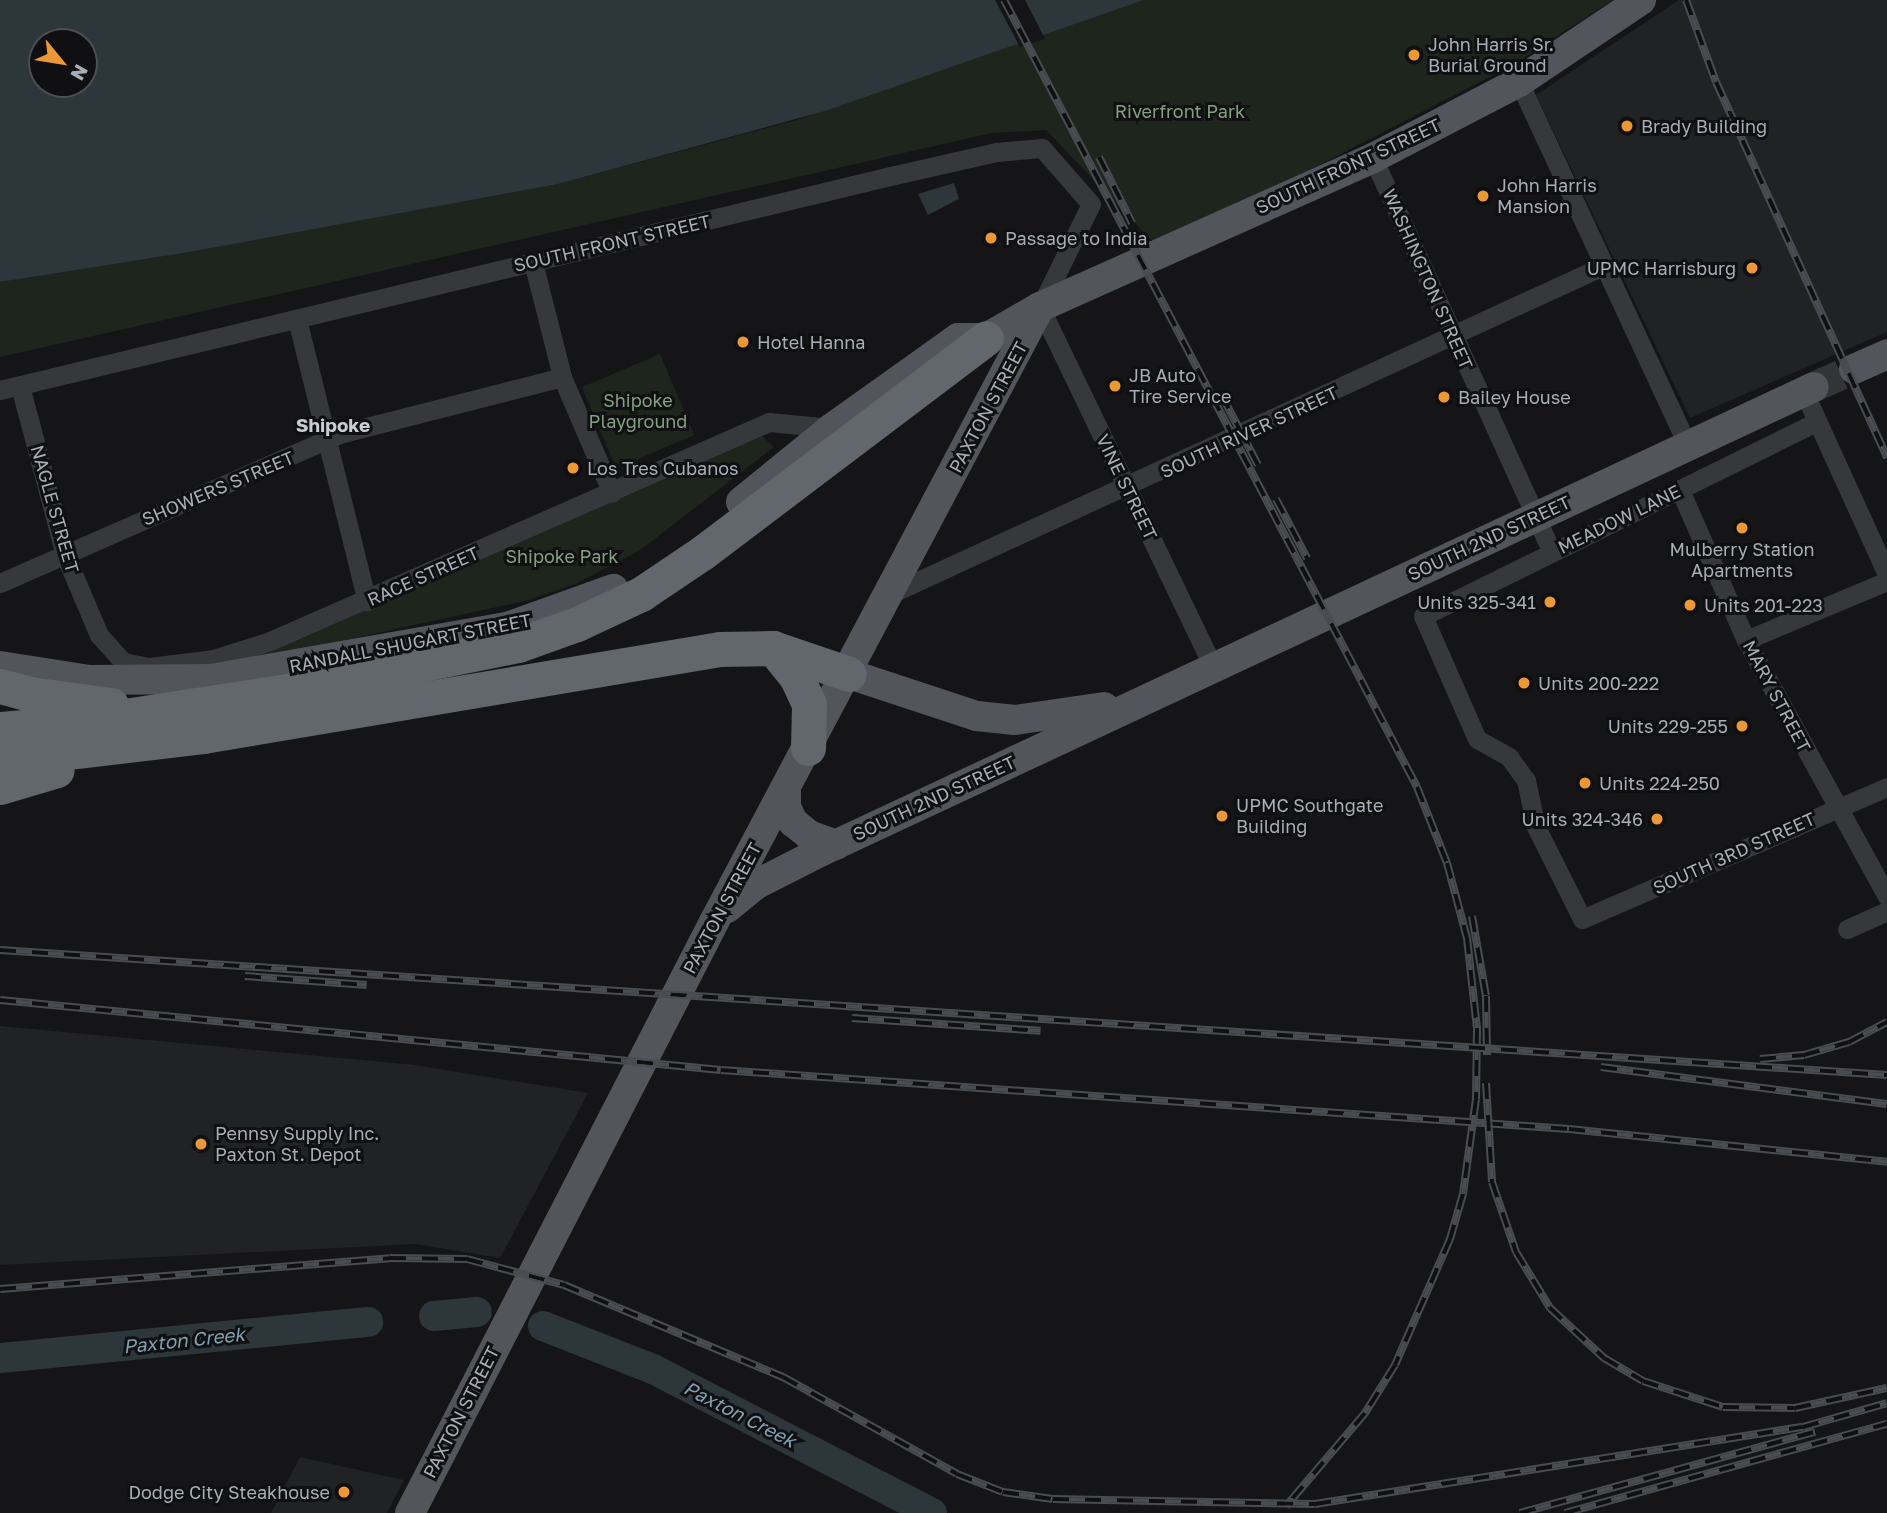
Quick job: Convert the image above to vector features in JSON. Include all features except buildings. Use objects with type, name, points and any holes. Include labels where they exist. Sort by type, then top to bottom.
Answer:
[{"type":"highway","points":[[0,729],[85,722],[392,671],[518,645],[577,624],[641,594],[702,553],[986,338]]},
{"type":"highway","points":[[773,649],[796,676],[809,704],[808,748]]},
{"type":"highway","points":[[0,760],[204,736],[676,654],[773,649],[849,674]]},
{"type":"highway","points":[[0,686],[96,704],[164,707]]},
{"type":"highway","points":[[0,787],[204,736]]},
{"type":"main road","name":"SOUTH FRONT STREET","points":[[986,338],[1040,307],[1373,158],[1519,82],[1641,0]]},
{"type":"main road","name":"PAXTON STREET","points":[[410,1513],[714,922],[849,674],[1040,307]]},
{"type":"main road","name":"RANDALL SHUGART STREET","points":[[0,666],[88,680],[211,679],[460,636],[544,617],[607,592],[678,551],[832,428],[958,338],[986,338]]},
{"type":"main road","points":[[1854,369],[1887,354]]},
{"type":"main road","name":"SOUTH 2ND STREET","points":[[714,922],[755,885],[836,845],[1164,689],[1809,390]]},
{"type":"main road","name":"SOUTH 2ND STREET","points":[[849,674],[949,710],[1015,720],[1080,712],[1164,689]]},
{"type":"main road","points":[[786,788],[786,807],[793,822],[809,835],[836,845]]},
{"type":"street","points":[[1519,82],[1688,446]]},
{"type":"street","name":"SOUTH FRONT STREET","points":[[0,390],[895,175],[996,152],[1042,148],[1091,204],[1040,307]]},
{"type":"street","name":"WASHINGTON STREET","points":[[1373,158],[1552,552]]},
{"type":"street","points":[[533,262],[562,377],[612,493]]},
{"type":"street","name":"SOUTH RIVER STREET","points":[[890,594],[1128,488],[1605,265]]},
{"type":"street","name":"VINE STREET","points":[[1040,307],[1213,667]]},
{"type":"street","points":[[297,319],[325,443],[367,601]]},
{"type":"street","name":"SHOWERS STREET","points":[[0,583],[325,443],[339,434],[562,377]]},
{"type":"street","name":"NAGLE STREET","points":[[20,386],[65,555],[99,635],[123,662]]},
{"type":"street","points":[[1809,390],[1816,422],[1887,574]]},
{"type":"street","name":"RACE STREET","points":[[123,662],[149,667],[212,659],[270,642],[769,422],[832,428]]},
{"type":"street","name":"MEADOW LANE","points":[[1582,919],[1536,827],[1526,780],[1509,757],[1477,739],[1423,616],[1816,422]]},
{"type":"street","name":"MARY STREET","points":[[1680,489],[1746,639],[1887,897]]},
{"type":"street","points":[[1746,639],[1887,581]]},
{"type":"street","name":"SOUTH 3RD STREET","points":[[1582,919],[1887,787]]},
{"type":"street","points":[[1847,929],[1887,911]]},
{"type":"shaded area","points":[[0,0],[1144,0],[825,111],[558,184],[189,252],[0,282]]},
{"type":"shaded area","name":"UPMC Harrisburg","points":[[1679,0],[1887,0],[1887,332],[1690,418],[1536,95]]},
{"type":"shaded area","points":[[954,183],[959,199],[928,215],[918,194]]},
{"type":"shaded area","points":[[0,1026],[415,1065],[588,1093],[500,1258],[416,1244],[0,1265]]},
{"type":"shaded area","points":[[300,1457],[404,1480],[387,1513],[271,1513]]},
{"type":"green space","name":"Riverfront Park","points":[[1144,0],[1613,0],[1513,65],[1267,192],[1154,243],[1046,130],[992,133],[0,357],[0,282],[558,184],[797,120]]},
{"type":"green space","name":"Shipoke Playground","points":[[660,354],[694,435],[616,468],[582,387]]},
{"type":"green space","name":"Shipoke Park","points":[[761,435],[774,447],[639,551],[575,584],[529,600],[263,658],[257,650],[380,603]]},
{"type":"pier","points":[[995,0],[1025,0],[1045,39],[1020,47]]},
{"type":"waterway","name":"Paxton Creek","points":[[434,1316],[477,1312]]},
{"type":"waterway","name":"Paxton Creek","points":[[0,1358],[368,1322]]},
{"type":"waterway","name":"Paxton Creek","points":[[543,1326],[653,1369],[932,1513]]},
{"type":"tunnel","points":[[1814,387],[1854,369]]},
{"type":"railway","points":[[1004,0],[1417,787],[1447,863],[1467,938],[1477,1028],[1476,1099],[1463,1194],[1450,1239],[1395,1365],[1365,1413],[1286,1506]]},
{"type":"railway","points":[[1686,0],[1716,82],[1887,458]]},
{"type":"railway","points":[[1099,157],[1132,223]]},
{"type":"railway","points":[[1221,394],[1258,465]]},
{"type":"railway","points":[[1276,499],[1307,558]]},
{"type":"railway","points":[[1472,916],[1486,996],[1487,1055]]},
{"type":"railway","points":[[0,950],[1887,1075]]},
{"type":"railway","points":[[245,976],[367,985]]},
{"type":"railway","points":[[0,1000],[721,1070],[1569,1129],[1887,1162]]},
{"type":"railway","points":[[852,1018],[1041,1031]]},
{"type":"railway","points":[[1760,1059],[1804,1055],[1849,1042],[1887,1022]]},
{"type":"railway","points":[[1601,1067],[1887,1104]]},
{"type":"railway","points":[[1486,1083],[1492,1182],[1516,1252],[1550,1308],[1604,1358],[1643,1381],[1723,1407],[1795,1408],[1887,1388]]},
{"type":"railway","points":[[0,1289],[390,1258],[467,1259],[564,1285],[783,1377],[957,1474],[1003,1492],[1053,1499],[1315,1504],[1803,1427],[1887,1403]]},
{"type":"railway","points":[[1565,1513],[1887,1424]]},
{"type":"railway","points":[[1520,1513],[1815,1432]]},
{"type":"place","name":"John Harris Sr. Burial Ground","points":[[1414,55]]},
{"type":"place","name":"Brady Building","points":[[1627,126]]},
{"type":"place","name":"John Harris Mansion","points":[[1483,196]]},
{"type":"place","name":"Passage to India","points":[[991,238]]},
{"type":"place","name":"UPMC Harrisburg","points":[[1752,268]]},
{"type":"place","name":"Hotel Hanna","points":[[743,342]]},
{"type":"place","name":"JB Auto Tire Service","points":[[1115,386]]},
{"type":"place","name":"Bailey House","points":[[1444,397]]},
{"type":"place","name":"Los Tres Cubanos","points":[[573,468]]},
{"type":"place","name":"Mulberry Station Apartments","points":[[1742,528]]},
{"type":"place","name":"Units 325-341","points":[[1550,602]]},
{"type":"place","name":"Units 201-223","points":[[1690,605]]},
{"type":"place","name":"Units 200-222","points":[[1524,683]]},
{"type":"place","name":"Units 229-255","points":[[1742,726]]},
{"type":"place","name":"Units 224-250","points":[[1585,783]]},
{"type":"place","name":"UPMC Southgate Building","points":[[1222,816]]},
{"type":"place","name":"Units 324-346","points":[[1657,819]]},
{"type":"place","name":"Pennsy Supply Inc. Paxton St. Depot","points":[[201,1144]]},
{"type":"place","name":"Dodge City Steakhouse","points":[[344,1492]]},
{"type":"district","name":"Shipoke","points":[[333,425]]}]
